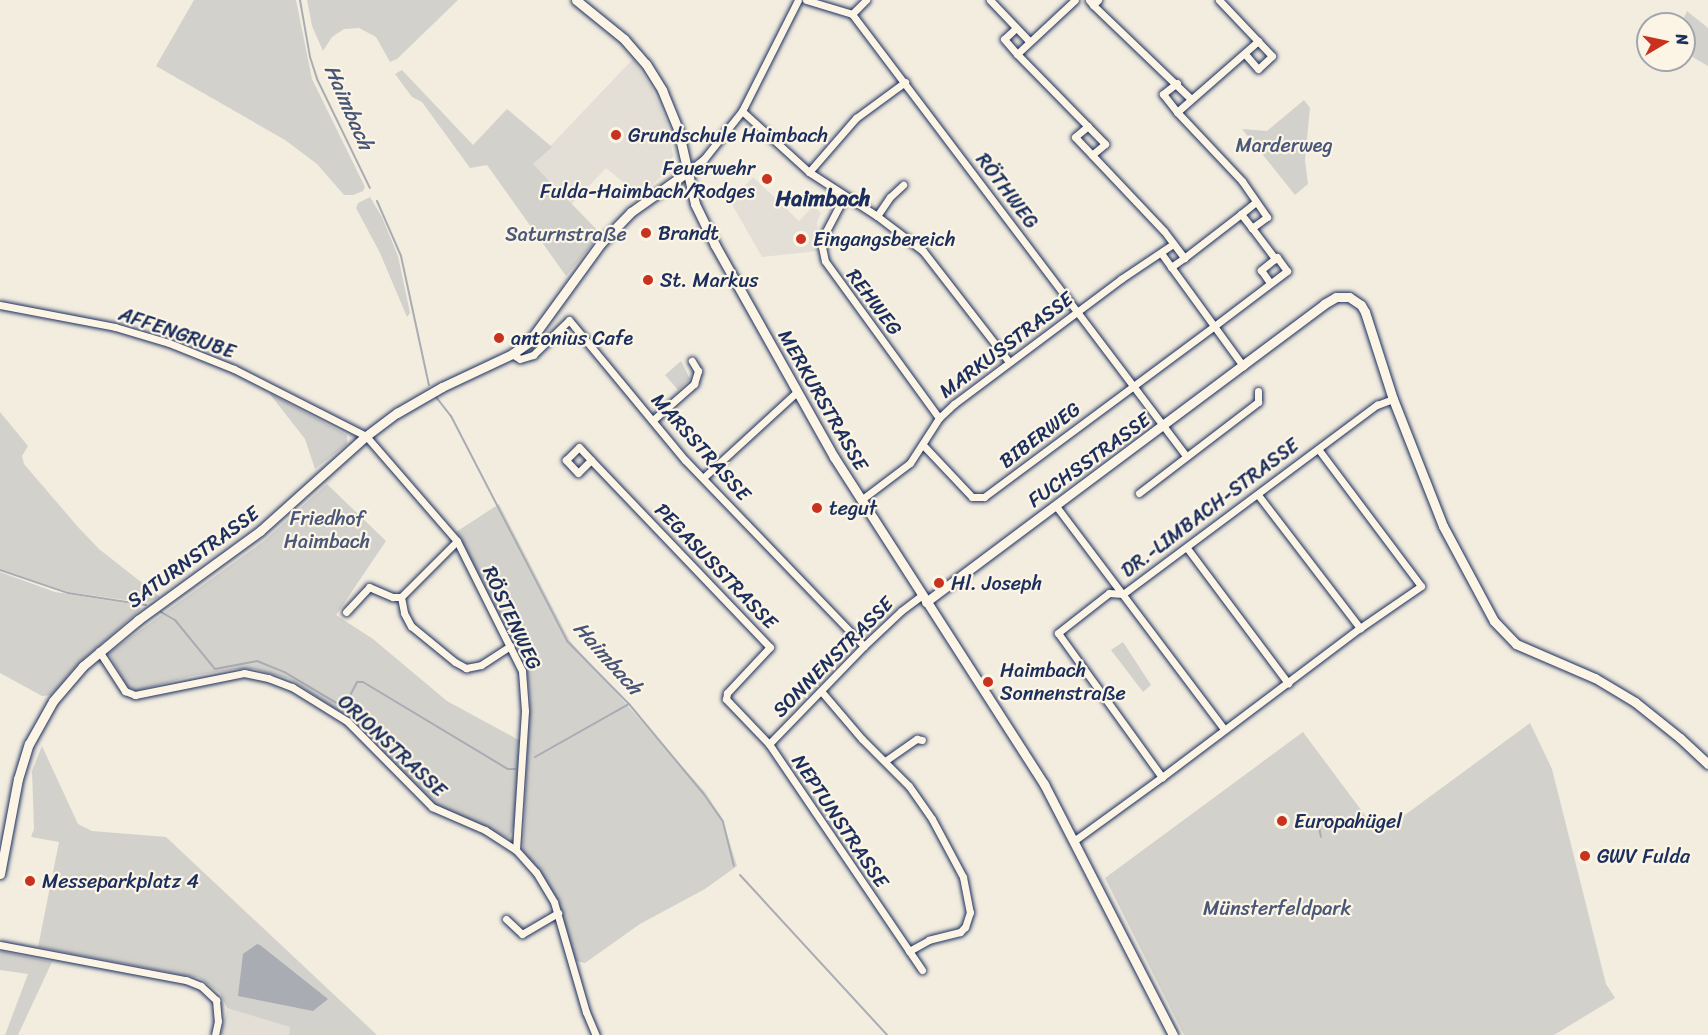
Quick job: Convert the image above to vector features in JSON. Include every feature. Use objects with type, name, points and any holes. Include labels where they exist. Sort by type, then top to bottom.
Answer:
[{"type":"street","name":"MERKURSTRASSE","points":[[576,0],[624,39],[656,78],[676,122],[695,204],[706,228],[796,392],[861,500],[1020,745],[1075,840],[1173,1035]]},
{"type":"street","points":[[687,173],[706,156],[742,111],[798,0]]},
{"type":"street","points":[[806,0],[852,14],[866,0]]},
{"type":"street","points":[[990,0],[1029,41]]},
{"type":"street","points":[[1017,54],[1075,0]]},
{"type":"street","points":[[1219,0],[1272,56],[1258,69],[1245,54]]},
{"type":"street","points":[[1094,2],[1191,99]]},
{"type":"street","name":"RÖTHWEG","points":[[852,14],[1186,456]]},
{"type":"street","points":[[1016,28],[1005,39],[1105,144],[1092,155]]},
{"type":"street","points":[[1177,112],[1258,41]]},
{"type":"street","points":[[809,172],[856,118],[905,82]]},
{"type":"street","points":[[1177,84],[1163,94],[1242,181],[1267,217],[1252,228]]},
{"type":"street","points":[[742,111],[809,172],[878,216],[923,251],[1009,362]]},
{"type":"street","points":[[1088,126],[1076,136],[1164,231],[1184,258]]},
{"type":"street","name":"SATURNSTRASSE","points":[[0,874],[18,779],[29,744],[58,695],[99,651],[260,531],[366,436],[411,404],[512,354],[537,334],[590,257],[620,223],[687,173]]},
{"type":"street","points":[[878,216],[890,197],[903,185]]},
{"type":"street","name":"REHWEG","points":[[844,196],[824,235],[822,247],[825,261],[939,418]]},
{"type":"street","points":[[1171,267],[1256,202]]},
{"type":"street","points":[[1241,214],[1275,259],[1277,257],[1287,271],[1270,284],[1261,270],[1275,259]]},
{"type":"street","name":"MARKUSSTRASSE","points":[[861,500],[904,470],[923,445],[939,418],[1009,362],[1121,279],[1173,244]]},
{"type":"street","points":[[1161,253],[1243,366]]},
{"type":"street","name":"BIBERWEG","points":[[923,445],[972,496],[980,498],[1270,284]]},
{"type":"street","name":"FUCHSSTRASSE","points":[[924,598],[1056,506],[1330,300],[1349,297],[1361,305],[1393,399]]},
{"type":"street","name":"AFFENGRUBE","points":[[0,305],[116,327],[184,348],[234,369],[366,436]]},
{"type":"street","name":"MARSSTRASSE","points":[[512,354],[520,359],[533,355],[569,320],[703,478],[864,646]]},
{"type":"street","points":[[653,420],[694,384],[698,371],[692,362]]},
{"type":"street","points":[[1139,493],[1258,402],[1258,391]]},
{"type":"street","points":[[703,478],[796,392]]},
{"type":"street","points":[[1393,399],[1451,543],[1477,594],[1501,631],[1525,649],[1595,678],[1623,694],[1667,727],[1708,764]]},
{"type":"street","name":"DR.-LIMBACH-STRASSE","points":[[1162,777],[1058,633],[1109,593],[1123,594],[1377,405],[1393,399]]},
{"type":"street","name":"RÖSTENWEG","points":[[366,436],[457,541],[522,671],[526,693],[516,849]]},
{"type":"street","name":"DR.-LIMBACH-STRASSE","points":[[1075,840],[1360,628],[1421,586],[1318,449]]},
{"type":"street","name":"PEGASUSSTRASSE","points":[[591,460],[770,647],[726,696]]},
{"type":"street","points":[[1258,495],[1360,628]]},
{"type":"street","points":[[1056,506],[1224,729]]},
{"type":"street","points":[[346,612],[360,594],[369,587],[393,597],[401,597],[457,541]]},
{"type":"street","points":[[1187,548],[1288,683]]},
{"type":"street","points":[[401,597],[404,613],[411,626],[454,662],[466,668],[481,665],[510,646]]},
{"type":"street","name":"SONNENSTRASSE","points":[[769,744],[901,611],[924,598]]},
{"type":"street","name":"ORIONSTRASSE","points":[[99,651],[125,691],[135,695],[244,673],[268,678],[292,687],[347,721],[432,807],[485,830],[516,849],[536,872],[558,913],[586,1012],[596,1035]]},
{"type":"street","points":[[821,691],[862,739],[909,786],[933,819],[952,852],[969,897],[970,912],[965,927],[960,932],[928,940],[909,951]]},
{"type":"street","name":"NEPTUNSTRASSE","points":[[726,696],[769,744],[922,970]]},
{"type":"street","points":[[885,761],[917,739],[922,740]]},
{"type":"street","points":[[506,919],[522,934],[558,913]]},
{"type":"street","points":[[0,945],[186,980],[201,986],[216,1000],[218,1021],[215,1035]]},
{"type":"shaded area","name":"Grundschule Haimbach","points":[[633,59],[652,89],[667,123],[673,155],[669,169],[640,196],[606,168],[572,204],[533,164]]},
{"type":"shaded area","points":[[753,177],[799,221],[813,206],[821,213],[817,222],[818,251],[762,257],[730,201]]},
{"type":"shaded area","points":[[257,944],[328,999],[313,1011],[238,996],[243,954]]},
{"type":"shaded area","points":[[227,1008],[291,1027],[289,1035],[221,1035]]},
{"type":"green space","points":[[194,0],[296,0],[312,79],[365,187],[363,191],[353,195],[344,195],[317,164],[285,140],[156,66]]},
{"type":"green space","points":[[307,0],[458,0],[397,59],[390,62],[376,37],[359,28],[344,29],[332,37],[323,51],[312,26]]},
{"type":"green space","points":[[1696,18],[1708,28],[1708,66],[1696,59]]},
{"type":"green space","name":"Saturnstraße","points":[[402,70],[473,145],[507,109],[552,147],[533,164],[601,234],[566,276],[487,165],[470,168],[422,102],[412,97],[395,74]]},
{"type":"green space","name":"Marderweg","points":[[1304,100],[1310,108],[1305,160],[1308,184],[1295,195],[1242,129],[1267,131]]},
{"type":"green space","points":[[370,197],[382,217],[398,256],[410,313],[407,317],[380,253],[356,208],[358,203]]},
{"type":"green space","points":[[681,361],[690,379],[678,390],[665,375]]},
{"type":"green space","points":[[269,393],[347,435],[347,444],[315,469],[305,439]]},
{"type":"green space","points":[[0,412],[28,446],[22,456],[24,464],[78,527],[99,549],[160,597],[146,603],[68,592],[0,569]]},
{"type":"green space","name":"Friedhof Haimbach","points":[[327,484],[386,541],[336,615],[373,639],[447,701],[519,740],[514,826],[509,838],[435,805],[343,714],[290,679],[254,669],[235,669],[192,676],[136,691],[127,686],[115,665],[109,653],[264,541]]},
{"type":"green space","points":[[499,504],[570,641],[705,792],[722,818],[737,866],[705,889],[640,924],[585,963],[576,961],[550,888],[523,852],[530,698],[527,673],[456,532]]},
{"type":"green space","points":[[0,572],[55,592],[138,605],[141,609],[80,662],[51,695],[42,696],[0,673]]},
{"type":"green space","points":[[1123,642],[1151,685],[1143,692],[1111,650]]},
{"type":"green space","name":"Münsterfeldpark","points":[[1530,723],[1552,769],[1606,984],[1615,998],[1554,1035],[1184,1035],[1105,878],[1303,732],[1379,834]]},
{"type":"green space","points":[[42,746],[78,824],[92,831],[166,837],[377,1035],[289,1035],[290,1027],[227,1008],[220,993],[200,978],[38,947],[59,842],[31,837],[34,829],[32,771]]},
{"type":"green space","points":[[0,951],[52,962],[18,1035],[5,1035],[28,974],[0,970]]},
{"type":"waterway","name":"Haimbach","points":[[300,0],[310,57],[317,79],[370,188]]},
{"type":"waterway","name":"Haimbach","points":[[377,201],[401,256],[429,385]]},
{"type":"waterway","name":"Haimbach","points":[[436,397],[451,416],[567,641],[629,704],[703,793],[723,822],[734,866]]},
{"type":"waterway","points":[[0,570],[68,593],[146,605]]},
{"type":"waterway","points":[[161,612],[175,620],[215,669],[257,661],[286,673],[340,705],[346,703],[357,682],[363,682],[508,769],[515,769]]},
{"type":"waterway","points":[[535,757],[629,704]]},
{"type":"waterway","points":[[1319,827],[1321,837]]},
{"type":"waterway","name":"Haimbach","points":[[740,875],[887,1035]]},
{"type":"place","name":"Grundschule Haimbach","points":[[616,135]]},
{"type":"place","name":"Feuerwehr Fulda-Haimbach/Rodges","points":[[767,179]]},
{"type":"place","name":"Brandt","points":[[646,233]]},
{"type":"place","name":"Eingangsbereich","points":[[801,239]]},
{"type":"place","name":"St. Markus","points":[[648,280]]},
{"type":"place","name":"antonius Cafe","points":[[499,338]]},
{"type":"place","name":"tegut","points":[[817,508]]},
{"type":"place","name":"Hl. Joseph","points":[[939,583]]},
{"type":"place","name":"Haimbach Sonnenstraße","points":[[988,682]]},
{"type":"place","name":"Europahügel","points":[[1282,821]]},
{"type":"place","name":"GWV Fulda","points":[[1585,856]]},
{"type":"place","name":"Messeparkplatz 4","points":[[30,881]]},
{"type":"district","name":"Haimbach","points":[[823,199]]}]
